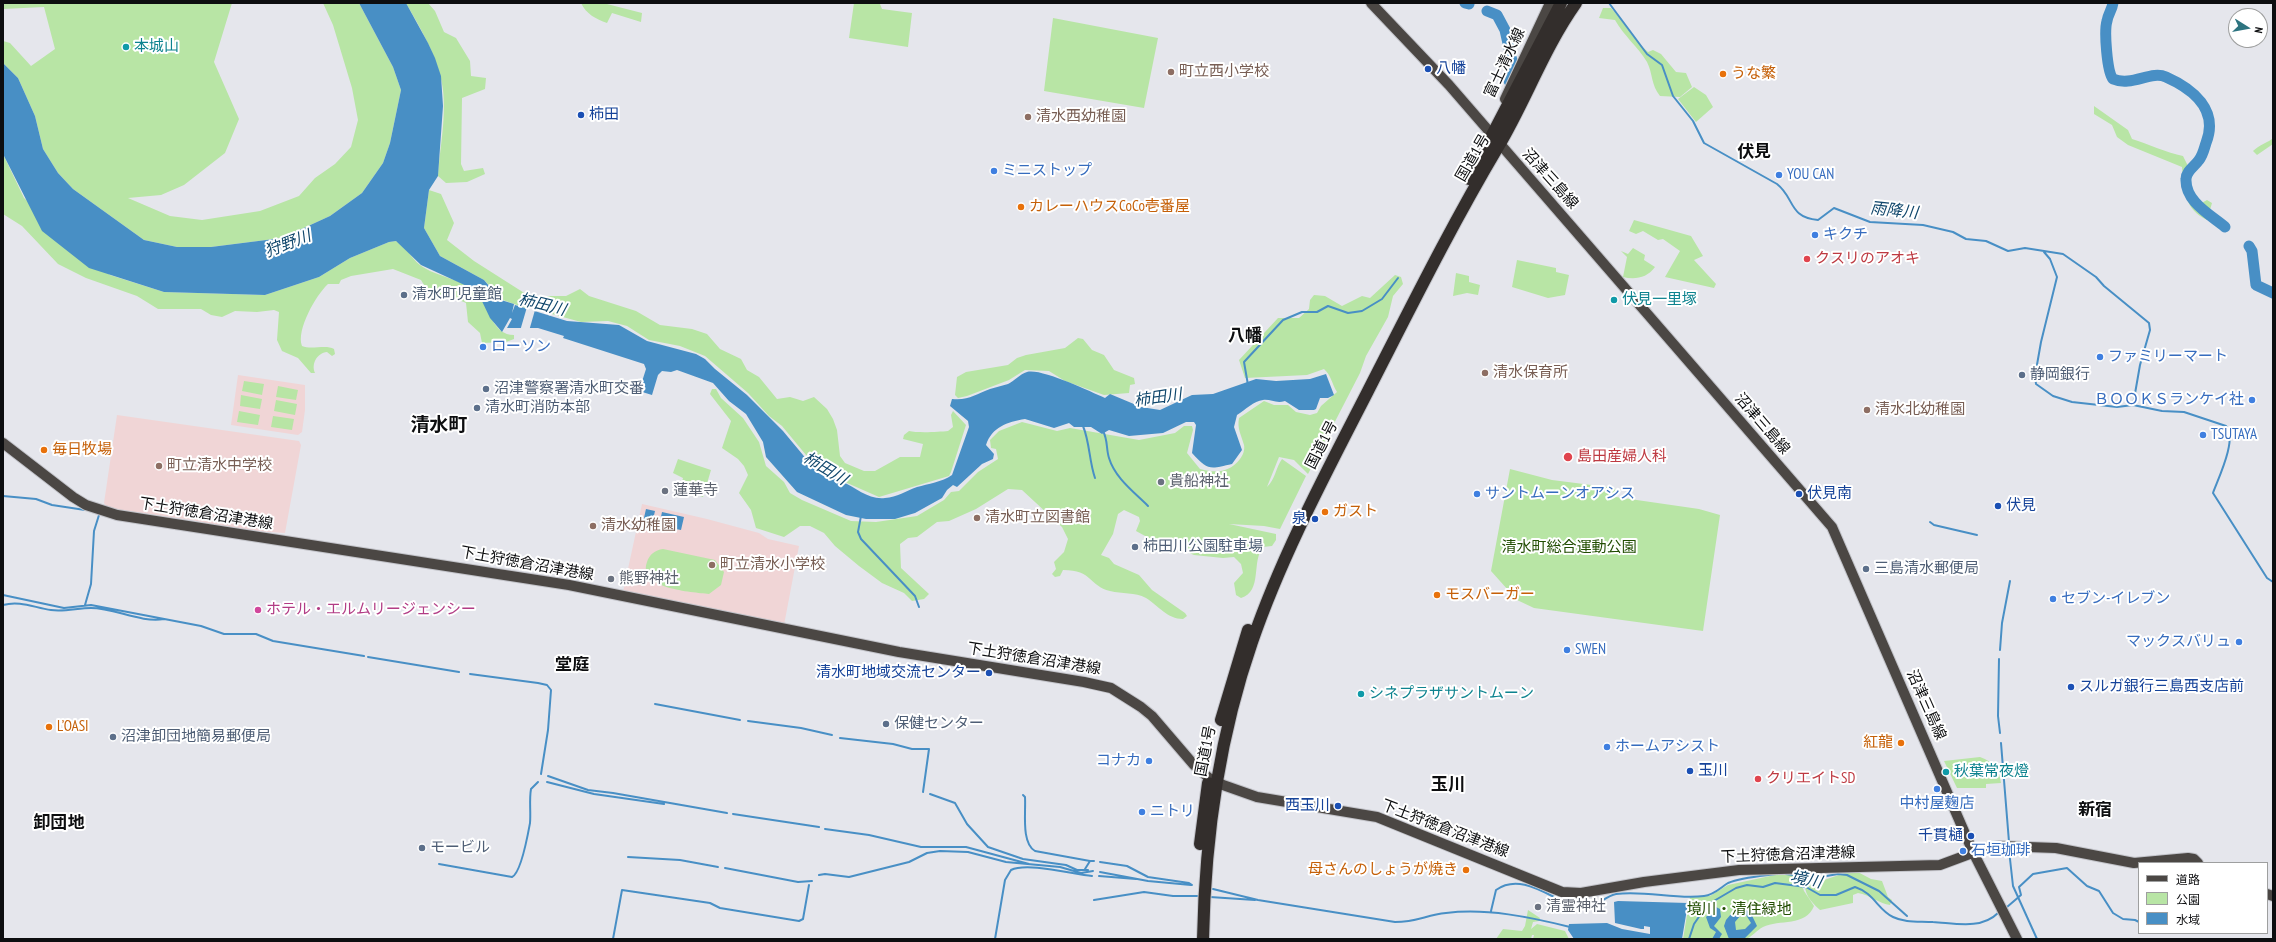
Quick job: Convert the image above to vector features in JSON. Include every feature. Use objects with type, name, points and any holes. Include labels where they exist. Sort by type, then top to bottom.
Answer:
[{"type":"highway","name":"国道1号","points":[[1496,140],[1548,23],[1561,3]]},
{"type":"highway","name":"国道1号","points":[[1203,939],[1213,780],[1225,701],[1242,646],[1279,553],[1313,481],[1433,246],[1496,140],[1553,38],[1576,3]]},
{"type":"highway","name":"国道1号","points":[[1196,939],[1202,822],[1213,780]]},
{"type":"main road","name":"沼津三島線","points":[[1371,3],[1449,85],[1566,219],[1686,361],[1832,527],[1974,852],[2017,939]]},
{"type":"main road","name":"富士清水線","points":[[1496,140],[1497,116],[1550,3]]},
{"type":"main road","name":"下土狩徳倉沼津港線","points":[[3,444],[73,497],[86,505],[117,515],[569,585],[899,652],[1108,687],[1152,716],[1194,765],[1213,780],[1257,797],[1377,817],[1562,892],[1572,893],[1739,870],[1940,865],[1974,852],[2000,846],[2031,846],[2138,863]]},
{"type":"main road","name":"下土狩徳倉沼津港線","points":[[2145,862],[2188,858],[2194,859],[2197,862]]},
{"type":"shaded area","points":[[238,375],[305,385],[305,410],[302,432],[298,435],[231,425]]},
{"type":"shaded area","points":[[117,415],[299,441],[301,445],[285,533],[238,530],[192,520],[107,508],[104,503]]},
{"type":"shaded area","name":"町立清水小学校","points":[[642,504],[707,519],[759,533],[768,539],[799,546],[784,625],[623,592]]},
{"type":"green space","points":[[3,3],[232,3],[214,62],[239,119],[225,153],[184,185],[161,195],[128,198],[170,216],[202,220],[260,211],[299,196],[315,178],[335,164],[351,147],[358,120],[352,88],[333,25],[323,3],[359,3],[393,67],[401,90],[390,143],[383,163],[362,193],[330,216],[282,238],[211,247],[177,247],[144,240],[73,189],[58,173],[43,149],[35,116],[18,78],[3,63],[3,41],[10,43],[31,66],[55,49],[44,7],[3,9]]},
{"type":"green space","points":[[406,3],[428,3],[435,11],[444,32],[456,38],[470,61],[471,76],[486,78],[485,89],[462,98],[461,164],[464,171],[483,168],[485,174],[467,182],[446,183],[438,176],[444,112],[443,87],[430,47]]},
{"type":"green space","points":[[581,3],[603,3],[642,13],[641,22],[612,13],[607,23],[592,16]]},
{"type":"green space","points":[[854,3],[880,4],[882,9],[912,13],[908,47],[849,38]]},
{"type":"green space","points":[[1603,8],[1611,8],[1638,42],[1648,52],[1653,50],[1661,54],[1676,72],[1686,73],[1692,87],[1680,97],[1660,96],[1655,88],[1647,62],[1615,20],[1599,18]]},
{"type":"green space","points":[[1053,18],[1158,38],[1144,108],[1044,91]]},
{"type":"green space","points":[[1694,87],[1706,95],[1713,107],[1696,122],[1678,99]]},
{"type":"green space","points":[[2094,106],[2128,130],[2132,139],[2183,156],[2188,166],[2187,186],[2198,205],[2207,200],[2212,203],[2207,220],[2199,216],[2187,198],[2182,167],[2128,145],[2117,137],[2112,125],[2094,114]]},
{"type":"green space","points":[[2273,138],[2273,144],[2257,155],[2253,151],[2258,147]]},
{"type":"green space","points":[[3,154],[24,198],[110,275],[164,292],[265,295],[319,277],[350,258],[389,242],[396,241],[403,246],[420,265],[434,273],[466,285],[473,290],[479,296],[493,321],[501,331],[514,335],[514,339],[506,342],[482,343],[480,333],[468,322],[466,303],[435,293],[425,286],[421,280],[393,269],[351,276],[341,280],[339,284],[328,284],[318,296],[304,322],[301,339],[302,346],[331,348],[334,349],[335,354],[332,356],[327,352],[320,354],[314,363],[315,373],[311,373],[298,358],[282,351],[277,340],[279,312],[274,310],[257,312],[235,311],[222,317],[211,315],[201,309],[158,309],[137,296],[86,278],[58,264],[22,226],[3,214]]},
{"type":"green space","points":[[429,190],[441,194],[454,223],[447,240],[474,261],[529,296],[528,309],[503,300],[484,280],[440,256],[424,228]]},
{"type":"green space","points":[[1634,220],[1691,236],[1703,256],[1694,260],[1716,284],[1714,288],[1665,277],[1680,251],[1663,239],[1658,240],[1643,231],[1636,234],[1629,231]]},
{"type":"green space","points":[[1633,248],[1645,255],[1644,260],[1655,267],[1645,276],[1636,278],[1623,277],[1627,257],[1621,251],[1628,254]]},
{"type":"green space","points":[[1517,260],[1556,268],[1556,272],[1569,275],[1565,295],[1548,298],[1512,287]]},
{"type":"green space","points":[[1456,273],[1469,276],[1469,282],[1480,285],[1478,295],[1467,293],[1453,296]]},
{"type":"green space","points":[[1395,275],[1401,277],[1403,284],[1393,296],[1388,317],[1366,356],[1360,373],[1308,474],[1294,460],[1279,457],[1267,487],[1272,481],[1282,459],[1306,476],[1280,529],[1264,526],[1229,524],[1276,534],[1276,540],[1272,546],[1263,547],[1260,553],[1254,583],[1248,594],[1241,598],[1236,595],[1234,583],[1243,573],[1241,564],[1234,557],[1223,558],[1194,555],[1158,543],[1136,531],[1140,521],[1139,517],[1124,510],[1118,514],[1113,534],[1101,555],[1109,558],[1114,564],[1139,575],[1152,590],[1185,613],[1187,616],[1183,619],[1172,617],[1163,612],[1151,601],[1142,596],[1103,589],[1086,575],[1080,573],[1063,570],[1060,576],[1055,577],[1052,574],[1056,569],[1054,562],[1064,552],[1068,539],[1062,527],[1022,490],[1008,489],[976,509],[949,521],[937,522],[917,537],[908,538],[900,544],[901,568],[929,594],[924,599],[912,601],[904,593],[882,583],[835,546],[824,533],[810,526],[800,526],[784,537],[756,528],[751,510],[739,493],[748,475],[744,466],[738,459],[722,448],[731,421],[710,394],[712,389],[716,389],[721,398],[743,418],[759,442],[766,466],[784,482],[790,493],[802,500],[851,521],[876,522],[917,516],[944,500],[951,492],[959,491],[978,472],[998,459],[996,449],[991,448],[990,440],[999,431],[1022,422],[1057,431],[1070,428],[1139,440],[1175,433],[1184,426],[1192,426],[1193,430],[1187,453],[1200,469],[1222,471],[1236,464],[1244,452],[1244,445],[1239,428],[1239,418],[1264,401],[1274,405],[1288,405],[1296,412],[1310,415],[1317,413],[1321,406],[1337,392],[1330,377],[1324,369],[1307,375],[1245,378],[1239,360],[1278,318],[1299,318],[1309,309],[1310,300],[1314,295],[1325,296],[1342,306],[1362,296],[1370,298]]},
{"type":"green space","points":[[580,289],[589,296],[636,311],[660,325],[692,329],[707,334],[720,349],[741,359],[747,370],[759,377],[777,399],[790,397],[803,401],[814,397],[827,409],[833,419],[837,430],[840,456],[845,463],[864,471],[875,471],[900,457],[920,457],[923,444],[903,439],[904,435],[909,431],[948,431],[953,427],[951,415],[953,411],[966,425],[949,476],[879,497],[822,472],[818,465],[806,455],[782,426],[769,416],[748,393],[705,356],[680,346],[649,340],[627,326],[608,321],[581,322],[541,311],[539,305],[542,296],[566,296]]},
{"type":"green space","points":[[1078,338],[1083,339],[1092,350],[1104,355],[1114,370],[1134,378],[1135,384],[1130,385],[1129,393],[1104,395],[1065,381],[1049,371],[1025,370],[1009,380],[967,396],[958,398],[955,395],[957,377],[966,372],[1008,365],[1017,358],[1026,355],[1065,348]]},
{"type":"green space","points":[[244,381],[264,384],[262,395],[242,391]]},
{"type":"green space","points":[[278,386],[298,390],[296,400],[276,397]]},
{"type":"green space","points":[[241,395],[262,399],[260,409],[240,406]]},
{"type":"green space","points":[[276,400],[297,404],[295,415],[274,411]]},
{"type":"green space","points":[[239,411],[260,415],[258,425],[237,422]]},
{"type":"green space","points":[[273,416],[294,419],[292,430],[271,427]]},
{"type":"green space","points":[[678,459],[711,470],[703,497],[680,489],[683,478],[673,473]]},
{"type":"green space","name":"清水町総合運動公園","points":[[1510,469],[1552,480],[1615,488],[1616,497],[1699,509],[1720,515],[1703,631],[1534,608],[1517,600],[1491,571]]},
{"type":"green space","points":[[663,549],[715,560],[724,572],[721,585],[709,594],[679,590],[658,583],[650,578],[646,571],[647,562],[653,553],[657,550]]},
{"type":"green space","points":[[1980,757],[1989,761],[1995,767],[1999,774],[2001,783],[1986,784],[1986,788],[1957,788],[1944,761]]},
{"type":"green space","points":[[1854,870],[1871,879],[1882,881],[1888,897],[1892,900],[1890,905],[1858,893],[1853,895],[1853,903],[1820,910],[1808,897],[1805,889],[1805,880],[1821,881]]},
{"type":"green space","name":"境川・清住緑地","points":[[1775,875],[1792,875],[1800,880],[1804,891],[1814,906],[1810,913],[1799,920],[1763,927],[1745,939],[1683,939],[1690,897],[1710,896],[1728,885]]},
{"type":"green space","points":[[1528,910],[1540,918],[1539,921],[1533,922],[1531,929],[1537,924],[1565,931],[1569,939],[1533,939],[1534,935],[1532,935],[1531,939],[1496,939],[1503,929],[1522,931],[1525,926]]},
{"type":"water","name":"狩野川","points":[[359,3],[406,3],[428,43],[441,76],[443,106],[438,176],[429,190],[424,228],[440,256],[484,280],[501,300],[514,304],[512,313],[515,305],[567,321],[619,325],[647,341],[696,354],[705,359],[747,395],[783,431],[808,461],[817,465],[820,473],[835,478],[863,493],[874,497],[885,498],[939,481],[952,475],[969,427],[968,421],[950,406],[952,399],[972,397],[990,389],[1008,384],[1027,372],[1043,373],[1105,398],[1110,394],[1141,407],[1160,410],[1192,395],[1213,394],[1256,379],[1276,381],[1310,379],[1326,374],[1334,395],[1328,398],[1320,398],[1316,409],[1314,410],[1299,410],[1285,401],[1279,402],[1263,400],[1253,404],[1237,415],[1234,427],[1242,450],[1232,464],[1219,467],[1206,466],[1192,453],[1196,425],[1194,422],[1186,422],[1163,433],[1129,436],[1109,430],[1102,434],[1091,427],[1074,427],[1069,423],[1054,428],[1025,419],[1012,422],[1001,426],[989,439],[986,445],[994,454],[993,459],[982,464],[957,487],[953,485],[947,490],[942,498],[915,513],[895,519],[866,519],[846,515],[797,492],[766,457],[763,442],[746,414],[729,401],[713,383],[677,370],[671,372],[662,371],[658,375],[652,395],[639,391],[646,369],[644,364],[563,338],[564,336],[538,328],[507,328],[512,319],[510,318],[502,332],[490,318],[480,297],[471,288],[421,265],[396,241],[389,242],[350,258],[319,277],[265,295],[164,292],[89,268],[42,231],[3,154],[3,63],[18,78],[35,116],[43,149],[58,173],[73,189],[144,240],[177,247],[211,247],[282,238],[330,216],[362,193],[383,163],[390,143],[401,90],[393,67]]},
{"type":"water","points":[[646,509],[655,511],[652,524],[643,522]]},
{"type":"water","points":[[662,512],[684,517],[681,530],[659,526]]},
{"type":"water","points":[[1742,901],[1746,903],[1757,926],[1745,938],[1729,939],[1724,926],[1726,920]],"holes":[[[1741,915],[1746,915],[1751,923],[1745,929],[1736,930],[1735,922]]]},
{"type":"water","points":[[1614,902],[1688,903],[1682,939],[1574,939],[1568,930],[1569,924],[1607,923],[1622,929],[1650,934],[1650,927],[1644,926],[1644,929],[1641,929],[1615,923]]},
{"type":"water","points":[[1716,907],[1720,909],[1721,917],[1714,926],[1722,934],[1719,939],[1712,939],[1716,932],[1710,928],[1706,917]]},
{"type":"pier","points":[[527,307],[535,310],[529,331],[520,331]]},
{"type":"waterway","points":[[1465,3],[1469,4]]},
{"type":"waterway","name":"雨降川","points":[[1609,3],[1647,54],[1662,65],[1673,96],[1693,121],[1704,143],[1777,184],[1783,189],[1793,206],[1801,215],[1818,220],[1834,208],[1870,222],[1923,225],[1953,232],[1966,239],[1986,241],[2008,251],[2025,248],[2063,254],[2096,277],[2104,286],[2149,323],[2150,330],[2140,365],[2133,405]]},
{"type":"waterway","points":[[2113,3],[2106,26],[2109,68],[2113,79],[2127,81],[2154,75],[2166,77],[2194,94],[2206,111],[2209,120],[2209,131],[2202,156],[2186,176],[2187,187],[2194,201],[2206,213],[2225,227]]},
{"type":"waterway","points":[[1487,11],[1497,15],[1505,30],[1514,70],[1509,81]]},
{"type":"waterway","points":[[2249,246],[2252,251],[2256,285],[2273,293]]},
{"type":"waterway","points":[[2044,252],[2050,259],[2057,277],[2041,342],[2035,376],[2036,384],[2053,396],[2072,402],[2117,407],[2133,405],[2162,411],[2184,412],[2226,426],[2229,432],[2230,440],[2226,459],[2213,493],[2267,578],[2273,582]]},
{"type":"waterway","points":[[1248,385],[1244,362],[1283,320],[1302,312],[1317,312],[1328,306],[1348,313],[1362,311],[1382,299],[1398,278]]},
{"type":"waterway","points":[[1083,426],[1095,478]]},
{"type":"waterway","points":[[1103,431],[1106,438],[1109,458],[1116,472],[1148,506]]},
{"type":"waterway","points":[[3,496],[36,499],[52,505],[85,510]]},
{"type":"waterway","points":[[85,605],[91,584],[94,531],[99,515]]},
{"type":"waterway","points":[[861,516],[858,532],[861,539],[915,596],[919,607]]},
{"type":"waterway","points":[[1930,522],[1934,525],[1977,535]]},
{"type":"waterway","points":[[2000,650],[2002,623],[2010,581]]},
{"type":"waterway","points":[[3,595],[64,608],[91,605],[201,626],[224,634],[256,634],[273,641],[364,656]]},
{"type":"waterway","points":[[3,605],[15,603],[56,610],[91,608],[109,610],[146,619],[164,619]]},
{"type":"waterway","points":[[368,657],[459,672]]},
{"type":"waterway","points":[[1999,659],[1998,716],[2000,733]]},
{"type":"waterway","points":[[470,674],[538,683],[547,685],[551,690],[548,730],[541,774]]},
{"type":"waterway","points":[[655,704],[740,720]]},
{"type":"waterway","points":[[748,721],[801,728],[832,735]]},
{"type":"waterway","points":[[840,738],[893,744],[912,749],[929,749],[923,792]]},
{"type":"waterway","points":[[2001,743],[2009,842]]},
{"type":"waterway","points":[[548,776],[588,790],[727,813]]},
{"type":"waterway","points":[[439,864],[512,877],[515,874],[524,853],[530,823],[531,789],[538,782]]},
{"type":"waterway","points":[[547,782],[594,794],[664,804]]},
{"type":"waterway","points":[[930,794],[955,803],[967,824],[988,847],[1023,859],[1066,865],[1077,870],[1088,870]]},
{"type":"waterway","points":[[1023,795],[1025,797],[1026,834],[1031,847],[1035,851],[1090,861]]},
{"type":"waterway","points":[[733,814],[819,827]]},
{"type":"waterway","points":[[825,829],[869,835],[921,847],[966,847],[1029,864]]},
{"type":"waterway","name":"境川","points":[[2009,850],[2013,886],[2037,939]]},
{"type":"waterway","points":[[819,875],[825,874],[849,877],[909,862],[927,853],[940,851],[968,852],[1006,862],[1060,867],[1081,873],[1093,871]]},
{"type":"waterway","points":[[628,857],[680,860],[718,867]]},
{"type":"waterway","points":[[1085,869],[1090,861],[1094,861]]},
{"type":"waterway","points":[[1100,862],[1127,866],[1148,877],[1189,883],[1192,885]]},
{"type":"waterway","points":[[995,939],[1005,880],[1011,870],[1028,867],[1092,876]]},
{"type":"waterway","points":[[725,868],[798,882],[812,881]]},
{"type":"waterway","name":"境川","points":[[2007,907],[2021,895],[2019,887],[2033,874],[2067,868],[2087,886],[2099,891],[2113,913],[2123,919],[2138,922]]},
{"type":"waterway","points":[[1100,872],[1148,881],[1191,885]]},
{"type":"waterway","points":[[1491,911],[1496,890],[1507,885],[1518,884],[1529,886],[1572,905],[1586,908],[1616,894],[1638,893],[1683,897],[1708,895],[1714,893],[1728,883],[1739,879],[1776,874]]},
{"type":"waterway","points":[[1786,874],[1815,878],[1838,874],[1847,875],[1879,891],[1907,916]]},
{"type":"waterway","points":[[1099,876],[1136,879]]},
{"type":"waterway","name":"境川","points":[[1689,939],[1694,924],[1707,905],[1736,888],[1747,885],[1763,887],[1775,883],[1806,887],[1820,895],[1836,895],[1855,887],[1867,893],[1888,914],[1898,919],[1908,921],[1976,924],[1984,922],[1998,913]]},
{"type":"waterway","points":[[613,939],[622,890],[710,903],[720,908],[799,921],[803,919],[809,885]]},
{"type":"waterway","points":[[1213,889],[1258,900],[1395,922],[1409,921],[1446,913],[1477,912],[1508,914],[1570,927]]},
{"type":"waterway","points":[[1094,900],[1144,892],[1173,896],[1201,896]]},
{"type":"waterway","points":[[1210,897],[1255,900]]},
{"type":"place","name":"本城山","points":[[126,47]]},
{"type":"place","name":"八幡","points":[[1428,69]]},
{"type":"place","name":"町立西小学校","points":[[1171,72]]},
{"type":"place","name":"うな繁","points":[[1723,74]]},
{"type":"place","name":"柿田","points":[[581,115]]},
{"type":"place","name":"清水西幼稚園","points":[[1028,117]]},
{"type":"place","name":"ミニストップ","points":[[994,171]]},
{"type":"place","name":"YOU CAN","points":[[1779,175]]},
{"type":"place","name":"カレーハウスCoCo壱番屋","points":[[1021,207]]},
{"type":"place","name":"キクチ","points":[[1815,235]]},
{"type":"place","name":"クスリのアオキ","points":[[1807,259]]},
{"type":"place","name":"清水町児童館","points":[[404,295]]},
{"type":"place","name":"伏見一里塚","points":[[1614,300]]},
{"type":"place","name":"ローソン","points":[[483,347]]},
{"type":"place","name":"ファミリーマート","points":[[2100,357]]},
{"type":"place","name":"清水保育所","points":[[1485,373]]},
{"type":"place","name":"静岡銀行","points":[[2022,375]]},
{"type":"place","name":"沼津警察署清水町交番","points":[[486,389]]},
{"type":"place","name":"ＢＯＯＫＳランケイ社","points":[[2252,400]]},
{"type":"place","name":"清水町消防本部","points":[[477,408]]},
{"type":"place","name":"清水北幼稚園","points":[[1867,410]]},
{"type":"place","name":"TSUTAYA","points":[[2203,435]]},
{"type":"place","name":"毎日牧場","points":[[44,450]]},
{"type":"place","name":"島田産婦人科","points":[[1568,457]]},
{"type":"place","name":"町立清水中学校","points":[[159,466]]},
{"type":"place","name":"貴船神社","points":[[1161,482]]},
{"type":"place","name":"蓮華寺","points":[[665,491]]},
{"type":"place","name":"サントムーンオアシス","points":[[1477,494]]},
{"type":"place","name":"伏見南","points":[[1799,494]]},
{"type":"place","name":"伏見","points":[[1998,506]]},
{"type":"place","name":"ガスト","points":[[1325,512]]},
{"type":"place","name":"清水町立図書館","points":[[977,518]]},
{"type":"place","name":"泉","points":[[1315,519]]},
{"type":"place","name":"清水幼稚園","points":[[593,526]]},
{"type":"place","name":"柿田川公園駐車場","points":[[1135,547]]},
{"type":"place","name":"町立清水小学校","points":[[712,565]]},
{"type":"place","name":"三島清水郵便局","points":[[1866,569]]},
{"type":"place","name":"熊野神社","points":[[611,579]]},
{"type":"place","name":"モスバーガー","points":[[1437,595]]},
{"type":"place","name":"セブン-イレブン","points":[[2053,599]]},
{"type":"place","name":"ホテル・エルムリージェンシー","points":[[258,610]]},
{"type":"place","name":"マックスバリュ","points":[[2239,642]]},
{"type":"place","name":"SWEN","points":[[1567,650]]},
{"type":"place","name":"清水町地域交流センター","points":[[989,673]]},
{"type":"place","name":"スルガ銀行三島西支店前","points":[[2071,687]]},
{"type":"place","name":"シネプラザサントムーン","points":[[1361,694]]},
{"type":"place","name":"保健センター","points":[[886,724]]},
{"type":"place","name":"L’OASI","points":[[49,727]]},
{"type":"place","name":"沼津卸団地簡易郵便局","points":[[113,737]]},
{"type":"place","name":"紅龍","points":[[1901,743]]},
{"type":"place","name":"ホームアシスト","points":[[1607,747]]},
{"type":"place","name":"コナカ","points":[[1149,761]]},
{"type":"place","name":"玉川","points":[[1690,771]]},
{"type":"place","name":"秋葉常夜燈","points":[[1946,772]]},
{"type":"place","name":"クリエイトSD","points":[[1758,779]]},
{"type":"place","name":"中村屋麹店","points":[[1937,789]]},
{"type":"place","name":"西玉川","points":[[1338,806]]},
{"type":"place","name":"ニトリ","points":[[1142,812]]},
{"type":"place","name":"千貫樋","points":[[1971,836]]},
{"type":"place","name":"モービル","points":[[422,848]]},
{"type":"place","name":"石垣珈琲","points":[[1963,851]]},
{"type":"place","name":"母さんのしょうが焼き","points":[[1466,870]]},
{"type":"place","name":"清霊神社","points":[[1538,907]]},
{"type":"district","name":"伏見","points":[[1754,152]]},
{"type":"district","name":"八幡","points":[[1245,336]]},
{"type":"district","name":"清水町","points":[[439,426]]},
{"type":"district","name":"堂庭","points":[[572,665]]},
{"type":"district","name":"玉川","points":[[1448,785]]},
{"type":"district","name":"新宿","points":[[2095,810]]},
{"type":"district","name":"卸団地","points":[[59,823]]},
{"type":"water label","name":"柿田川","points":[[542,305]]},
{"type":"water label","name":"柿田川","points":[[1158,398]]},
{"type":"water label","name":"柿田川","points":[[825,469]]}]
